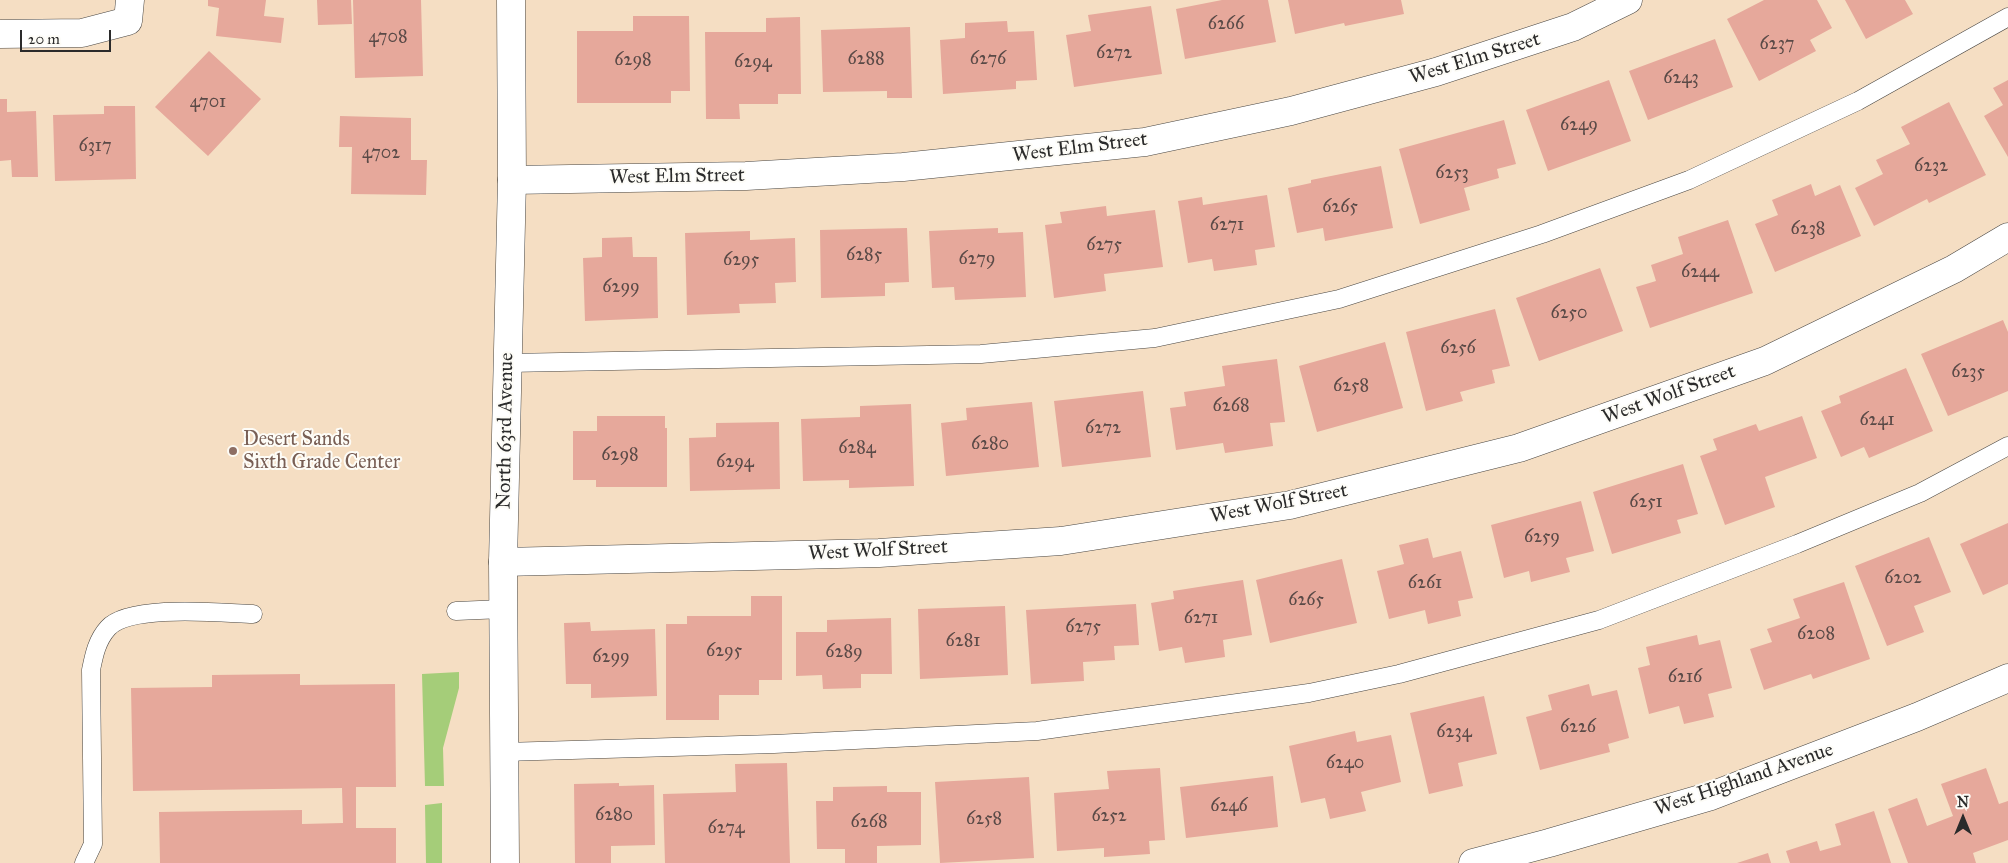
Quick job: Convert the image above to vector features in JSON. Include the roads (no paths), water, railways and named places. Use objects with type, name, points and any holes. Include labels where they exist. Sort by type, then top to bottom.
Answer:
[{"type":"street","name":"North 63rd Avenue","points":[[505,863],[503,562],[512,180],[511,0]]},
{"type":"street","name":"West Elm Street","points":[[512,180],[746,176],[893,168],[1145,142],[1291,111],[1436,72],[1573,28],[1628,0]]},
{"type":"street","points":[[0,34],[82,32],[129,10]]},
{"type":"street","name":"West Wolf Street","points":[[503,562],[879,553],[1061,541],[1290,505],[1519,448],[1765,361],[1954,269],[2008,236]]},
{"type":"street","name":"West Highland Avenue","points":[[1473,863],[1711,796],[2008,680]]},
{"type":"lane","points":[[508,363],[981,354],[1155,338],[1339,299],[1542,234],[1689,180],[1858,101],[2008,17]]},
{"type":"lane","points":[[504,752],[774,744],[1037,731],[1308,693],[1399,674],[1599,620],[1797,544],[1911,496],[2008,446]]},
{"type":"lane","points":[[456,611],[503,610]]},
{"type":"lane","points":[[84,863],[93,844],[91,670],[96,646],[109,627],[123,618],[144,613],[253,614]]},
{"type":"place","name":"Desert Sands Sixth Grade Center","points":[[233,451]]}]
